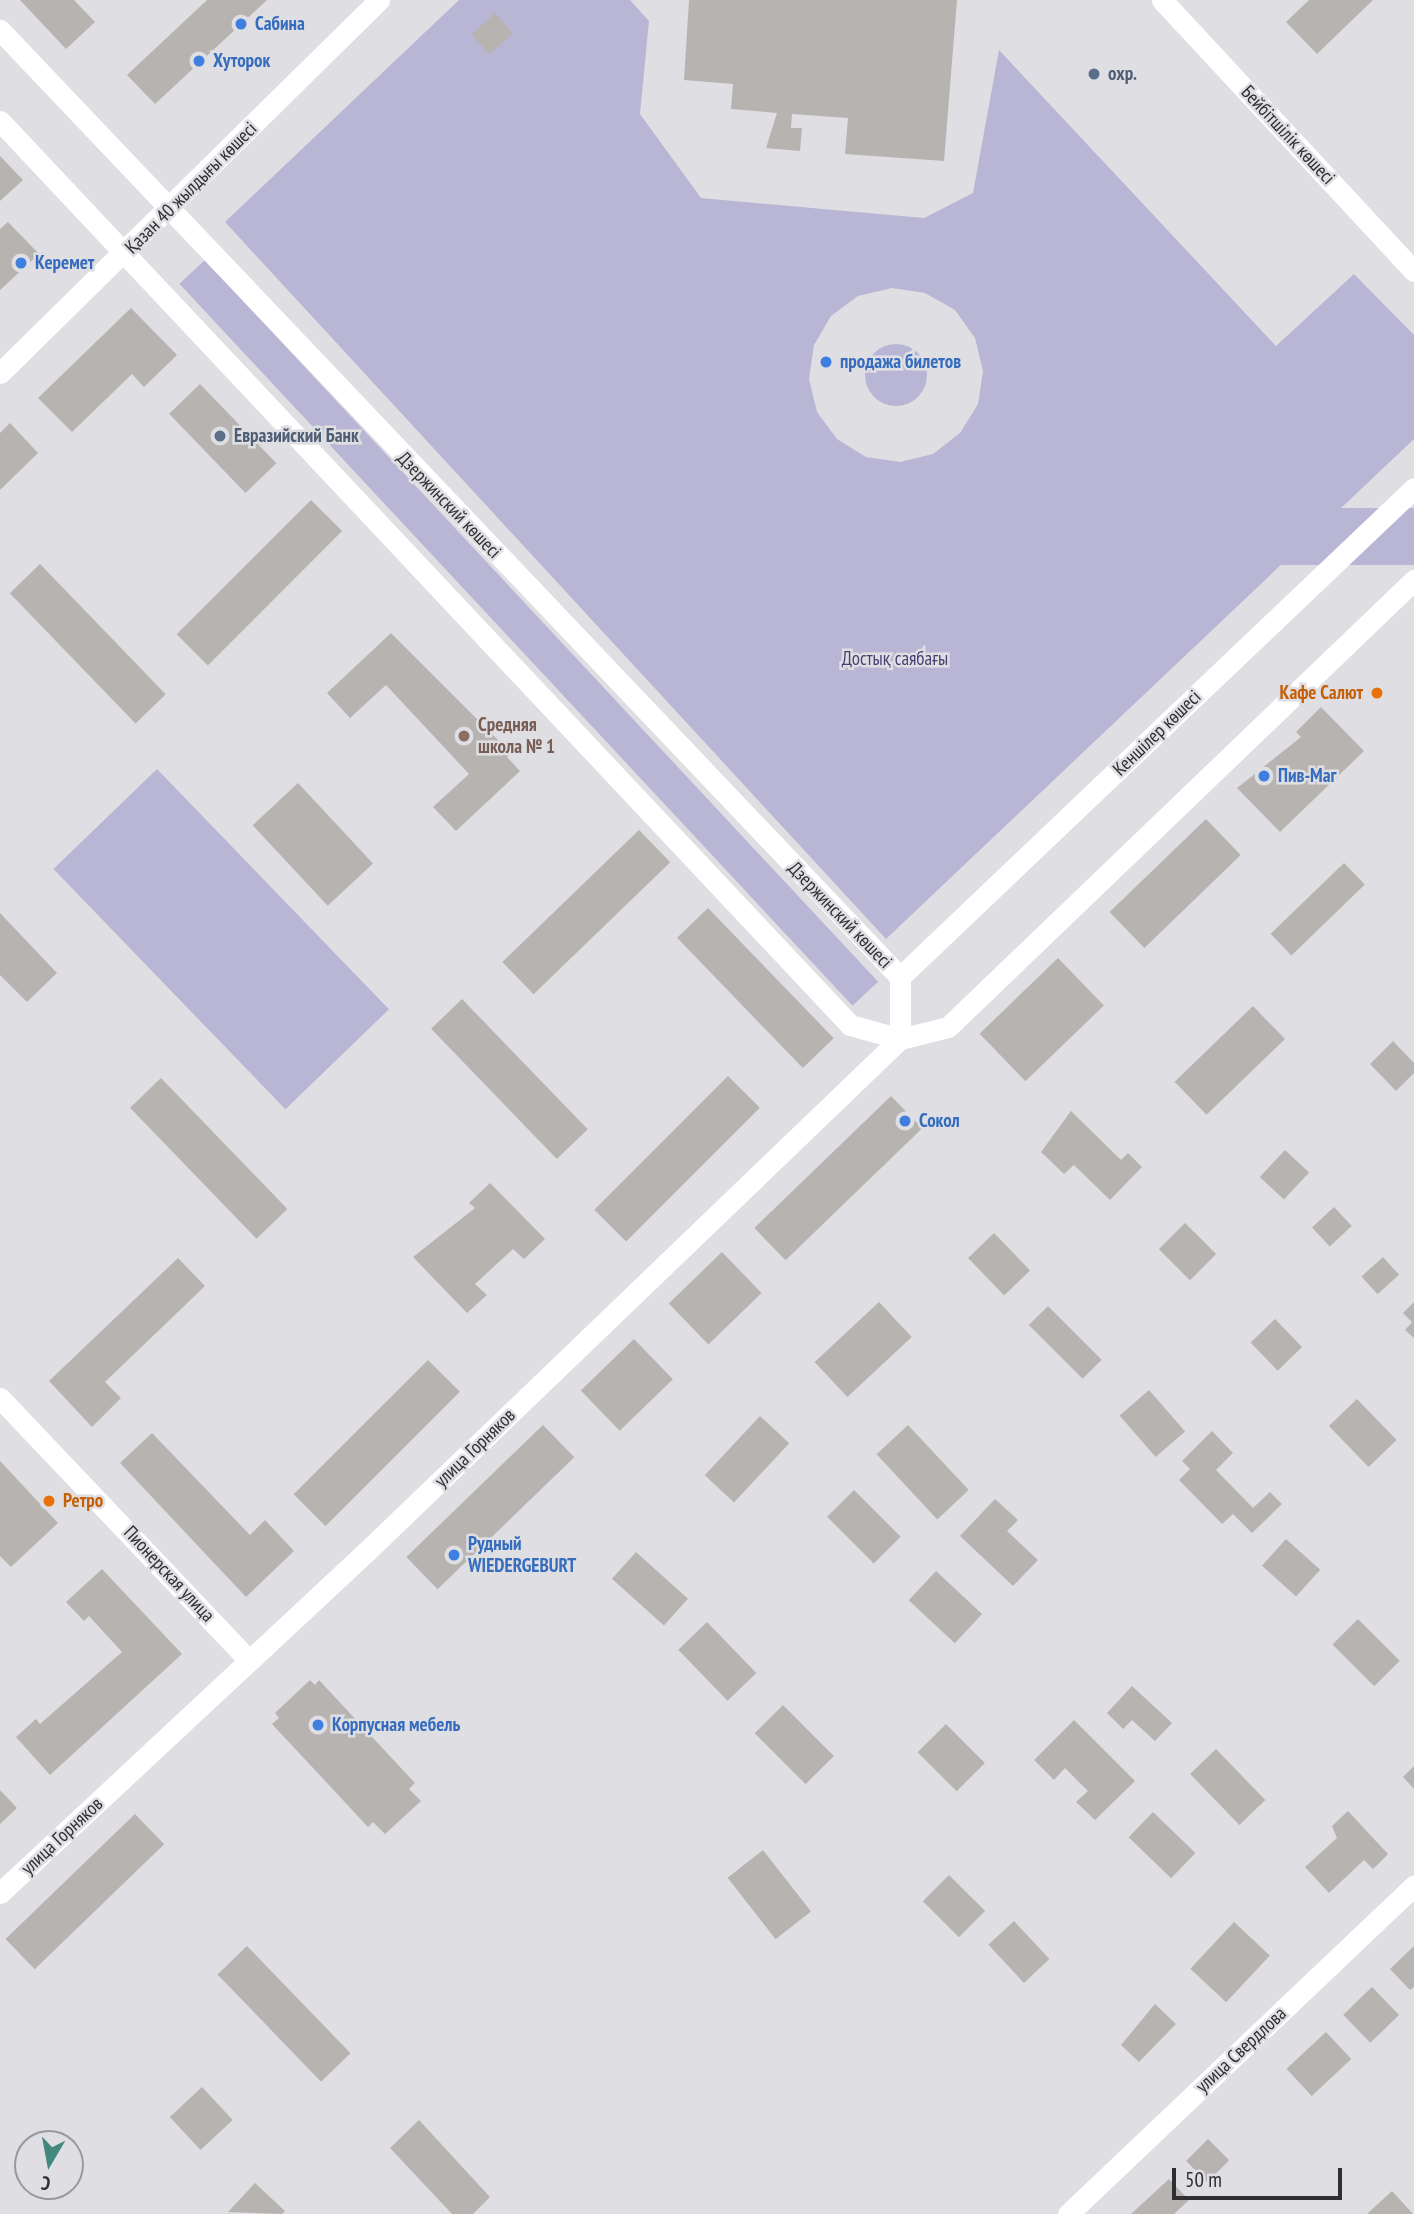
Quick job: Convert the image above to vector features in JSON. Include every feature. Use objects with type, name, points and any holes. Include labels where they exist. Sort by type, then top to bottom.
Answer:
[{"type":"street","name":"Қазан 40 жылдығы көшесі","points":[[0,373],[169,212],[379,0]]},
{"type":"street","name":"Бейбітшілік көшесі","points":[[1162,0],[1414,271]]},
{"type":"street","name":"Дзержинский көшесі","points":[[0,30],[169,212],[900,977]]},
{"type":"street","points":[[0,121],[850,1025],[900,1039],[948,1027],[1414,580]]},
{"type":"street","name":"Кеншілер көшесі","points":[[900,977],[1414,488]]},
{"type":"street","points":[[900,977],[900,1039]]},
{"type":"street","name":"улица Горняков","points":[[0,1893],[250,1660],[900,1039]]},
{"type":"street","name":"Пионерская улица","points":[[0,1398],[250,1660]]},
{"type":"street","name":"улица Свердлова","points":[[1068,2214],[1414,1886]]},
{"type":"green space","name":"Достық саябағы","points":[[459,0],[630,0],[649,21],[640,114],[701,198],[924,218],[973,193],[999,50],[1276,346],[1354,274],[1414,335],[1414,439],[886,939],[225,222]],"holes":[[[892,288],[925,293],[955,310],[975,338],[983,371],[978,404],[960,433],[933,454],[900,462],[866,457],[837,439],[817,412],[809,379],[814,345],[831,316],[858,296]]]},
{"type":"green space","points":[[205,260],[878,982],[853,1006],[179,284]]},
{"type":"green space","points":[[890,344],[902,344],[918,353],[925,363],[925,387],[918,397],[902,406],[890,406],[879,401],[870,392],[865,381],[865,369],[870,358],[879,349]]},
{"type":"green space","points":[[736,508],[1414,508],[1414,565],[736,565]]},
{"type":"green space","points":[[157,769],[389,1009],[285,1109],[53,869]]},
{"type":"building","points":[[20,0],[74,0],[95,22],[66,49]]},
{"type":"building","points":[[207,0],[267,0],[155,104],[127,75]]},
{"type":"building","points":[[689,0],[957,0],[944,161],[845,154],[848,118],[792,114],[791,128],[802,128],[800,151],[766,148],[777,113],[731,109],[733,84],[684,80]]},
{"type":"building","points":[[1309,0],[1373,0],[1317,54],[1286,22]]},
{"type":"building","points":[[495,13],[513,33],[489,54],[471,34]]},
{"type":"building","points":[[0,156],[23,180],[0,201]]},
{"type":"building","points":[[8,222],[39,254],[0,290],[0,229]]},
{"type":"building","points":[[131,308],[177,355],[144,387],[132,374],[72,432],[38,398]]},
{"type":"building","points":[[200,384],[276,463],[245,493],[169,414]]},
{"type":"building","points":[[10,423],[38,453],[0,490],[0,433]]},
{"type":"building","points":[[311,500],[342,531],[208,665],[177,634]]},
{"type":"building","points":[[40,564],[166,694],[136,723],[10,593]]},
{"type":"building","name":"Средняя школа № 1","points":[[391,633],[511,753],[507,757],[520,771],[456,831],[433,807],[469,774],[386,685],[350,718],[327,693]]},
{"type":"building","points":[[1321,707],[1364,751],[1280,832],[1237,788],[1301,737],[1296,732]]},
{"type":"building","points":[[298,783],[373,863],[328,906],[253,825]]},
{"type":"building","points":[[1206,819],[1241,855],[1144,948],[1110,912]]},
{"type":"building","points":[[639,830],[670,862],[534,994],[502,962]]},
{"type":"building","points":[[1344,863],[1365,885],[1291,955],[1271,934]]},
{"type":"building","points":[[708,908],[834,1038],[803,1068],[677,938]]},
{"type":"building","points":[[0,913],[57,973],[27,1002],[0,975]]},
{"type":"building","points":[[1058,958],[1104,1005],[1025,1081],[980,1034]]},
{"type":"building","points":[[462,999],[588,1129],[557,1159],[431,1029]]},
{"type":"building","points":[[1253,1006],[1285,1039],[1207,1115],[1175,1082]]},
{"type":"building","points":[[1393,1041],[1414,1063],[1414,1073],[1396,1091],[1370,1064]]},
{"type":"building","points":[[728,1076],[760,1108],[626,1241],[594,1210]]},
{"type":"building","points":[[161,1078],[287,1209],[256,1239],[130,1108]]},
{"type":"building","points":[[891,1096],[922,1128],[786,1260],[754,1228]]},
{"type":"building","points":[[1071,1111],[1121,1160],[1128,1153],[1142,1167],[1110,1200],[1074,1165],[1064,1174],[1041,1152]]},
{"type":"building","points":[[1285,1150],[1309,1173],[1284,1200],[1260,1177]]},
{"type":"building","points":[[490,1183],[545,1239],[524,1259],[513,1249],[475,1284],[487,1295],[467,1313],[413,1257],[475,1208],[469,1203]]},
{"type":"building","points":[[1334,1207],[1352,1226],[1330,1246],[1312,1227]]},
{"type":"building","points":[[1185,1223],[1216,1254],[1190,1280],[1159,1249]]},
{"type":"building","points":[[994,1233],[1030,1270],[1004,1295],[968,1258]]},
{"type":"building","points":[[722,1252],[762,1293],[708,1344],[669,1303]]},
{"type":"building","points":[[1383,1257],[1399,1275],[1378,1294],[1361,1276]]},
{"type":"building","points":[[178,1258],[205,1286],[105,1382],[121,1398],[92,1427],[49,1381]]},
{"type":"building","points":[[879,1302],[912,1337],[847,1397],[815,1362]]},
{"type":"building","points":[[1414,1302],[1414,1338],[1405,1330],[1412,1322],[1403,1313]]},
{"type":"building","points":[[1048,1306],[1102,1360],[1083,1379],[1029,1325]]},
{"type":"building","points":[[1275,1319],[1302,1347],[1278,1371],[1251,1343]]},
{"type":"building","points":[[634,1339],[673,1379],[620,1431],[581,1390]]},
{"type":"building","points":[[428,1360],[460,1392],[325,1526],[294,1494]]},
{"type":"building","points":[[1149,1390],[1185,1432],[1156,1457],[1120,1416]]},
{"type":"building","points":[[1357,1399],[1397,1440],[1369,1467],[1329,1426]]},
{"type":"building","points":[[760,1416],[789,1443],[734,1503],[705,1475]]},
{"type":"building","points":[[543,1425],[574,1457],[438,1589],[406,1557]]},
{"type":"building","points":[[908,1425],[969,1490],[937,1519],[877,1454]]},
{"type":"building","points":[[1212,1431],[1233,1453],[1216,1470],[1253,1508],[1270,1492],[1282,1504],[1252,1533],[1233,1514],[1222,1524],[1179,1480],[1190,1469],[1182,1461]]},
{"type":"building","points":[[152,1433],[250,1535],[265,1520],[294,1551],[246,1597],[120,1463]]},
{"type":"building","points":[[0,1461],[58,1523],[11,1567],[0,1556]]},
{"type":"building","points":[[854,1490],[901,1537],[874,1564],[827,1517]]},
{"type":"building","points":[[995,1499],[1018,1520],[1007,1531],[1038,1560],[1013,1586],[960,1536]]},
{"type":"building","points":[[1286,1539],[1320,1570],[1296,1597],[1262,1566]]},
{"type":"building","points":[[636,1552],[688,1599],[664,1626],[612,1579]]},
{"type":"building","points":[[102,1569],[182,1654],[50,1775],[16,1737],[36,1719],[40,1724],[122,1652],[89,1616],[84,1621],[66,1602]]},
{"type":"building","points":[[936,1571],[982,1614],[955,1643],[909,1600]]},
{"type":"building","points":[[1358,1619],[1400,1661],[1374,1686],[1333,1644]]},
{"type":"building","points":[[707,1622],[756,1673],[728,1701],[678,1650]]},
{"type":"building","points":[[310,1680],[315,1685],[319,1680],[415,1783],[409,1789],[421,1801],[385,1834],[373,1822],[368,1827],[272,1724],[279,1718],[275,1713]]},
{"type":"building","points":[[1132,1686],[1172,1723],[1155,1741],[1132,1720],[1123,1729],[1107,1713]]},
{"type":"building","points":[[783,1705],[834,1756],[806,1784],[755,1733]]},
{"type":"building","points":[[1074,1720],[1135,1781],[1095,1820],[1076,1802],[1088,1791],[1065,1768],[1054,1780],[1034,1760]]},
{"type":"building","points":[[946,1724],[985,1763],[957,1791],[918,1752]]},
{"type":"building","points":[[1216,1749],[1265,1800],[1239,1825],[1190,1774]]},
{"type":"building","points":[[1414,1766],[1414,1789],[1403,1777]]},
{"type":"building","points":[[0,1790],[17,1808],[0,1824]]},
{"type":"building","points":[[1348,1811],[1388,1854],[1373,1869],[1364,1860],[1329,1893],[1305,1867],[1337,1838],[1332,1826]]},
{"type":"building","points":[[1153,1812],[1195,1853],[1171,1878],[1129,1837]]},
{"type":"building","points":[[135,1814],[164,1844],[35,1969],[6,1939]]},
{"type":"building","points":[[763,1850],[811,1911],[776,1939],[728,1878]]},
{"type":"building","points":[[949,1875],[985,1911],[959,1937],[923,1901]]},
{"type":"building","points":[[1014,1921],[1049,1959],[1024,1983],[988,1945]]},
{"type":"building","points":[[1234,1922],[1270,1955],[1226,2002],[1190,1969]]},
{"type":"building","points":[[247,1946],[351,2053],[321,2082],[218,1974]]},
{"type":"building","points":[[1414,1946],[1414,1987],[1410,1990],[1390,1969]]},
{"type":"building","points":[[1372,1987],[1399,2015],[1370,2043],[1343,2015]]},
{"type":"building","points":[[1155,2004],[1176,2024],[1139,2062],[1121,2045]]},
{"type":"building","points":[[1326,2032],[1351,2059],[1312,2096],[1287,2069]]},
{"type":"building","points":[[202,2087],[233,2120],[201,2150],[170,2117]]},
{"type":"building","points":[[419,2120],[490,2197],[473,2214],[452,2214],[390,2148]]},
{"type":"building","points":[[1208,2139],[1229,2160],[1207,2182],[1186,2161]]},
{"type":"building","points":[[1169,2179],[1189,2200],[1174,2214],[1131,2214]]},
{"type":"building","points":[[255,2183],[285,2211],[282,2214],[228,2212]]},
{"type":"building","points":[[1392,2191],[1413,2214],[1367,2214]]},
{"type":"place","name":"Сабина","points":[[241,24]]},
{"type":"place","name":"Хуторок","points":[[199,61]]},
{"type":"place","name":"охр.","points":[[1094,74]]},
{"type":"place","name":"Керемет","points":[[21,263]]},
{"type":"place","name":"продажа билетов","points":[[826,362]]},
{"type":"place","name":"Евразийский Банк","points":[[220,436]]},
{"type":"place","name":"Кафе Салют","points":[[1377,693]]},
{"type":"place","name":"Средняя школа № 1","points":[[464,736]]},
{"type":"place","name":"Пив-Маг","points":[[1264,776]]},
{"type":"place","name":"Сокол","points":[[905,1121]]},
{"type":"place","name":"Ретро","points":[[49,1501]]},
{"type":"place","name":"Рудный WIEDERGEBURT","points":[[454,1555]]},
{"type":"place","name":"Корпусная мебель","points":[[318,1725]]}]
